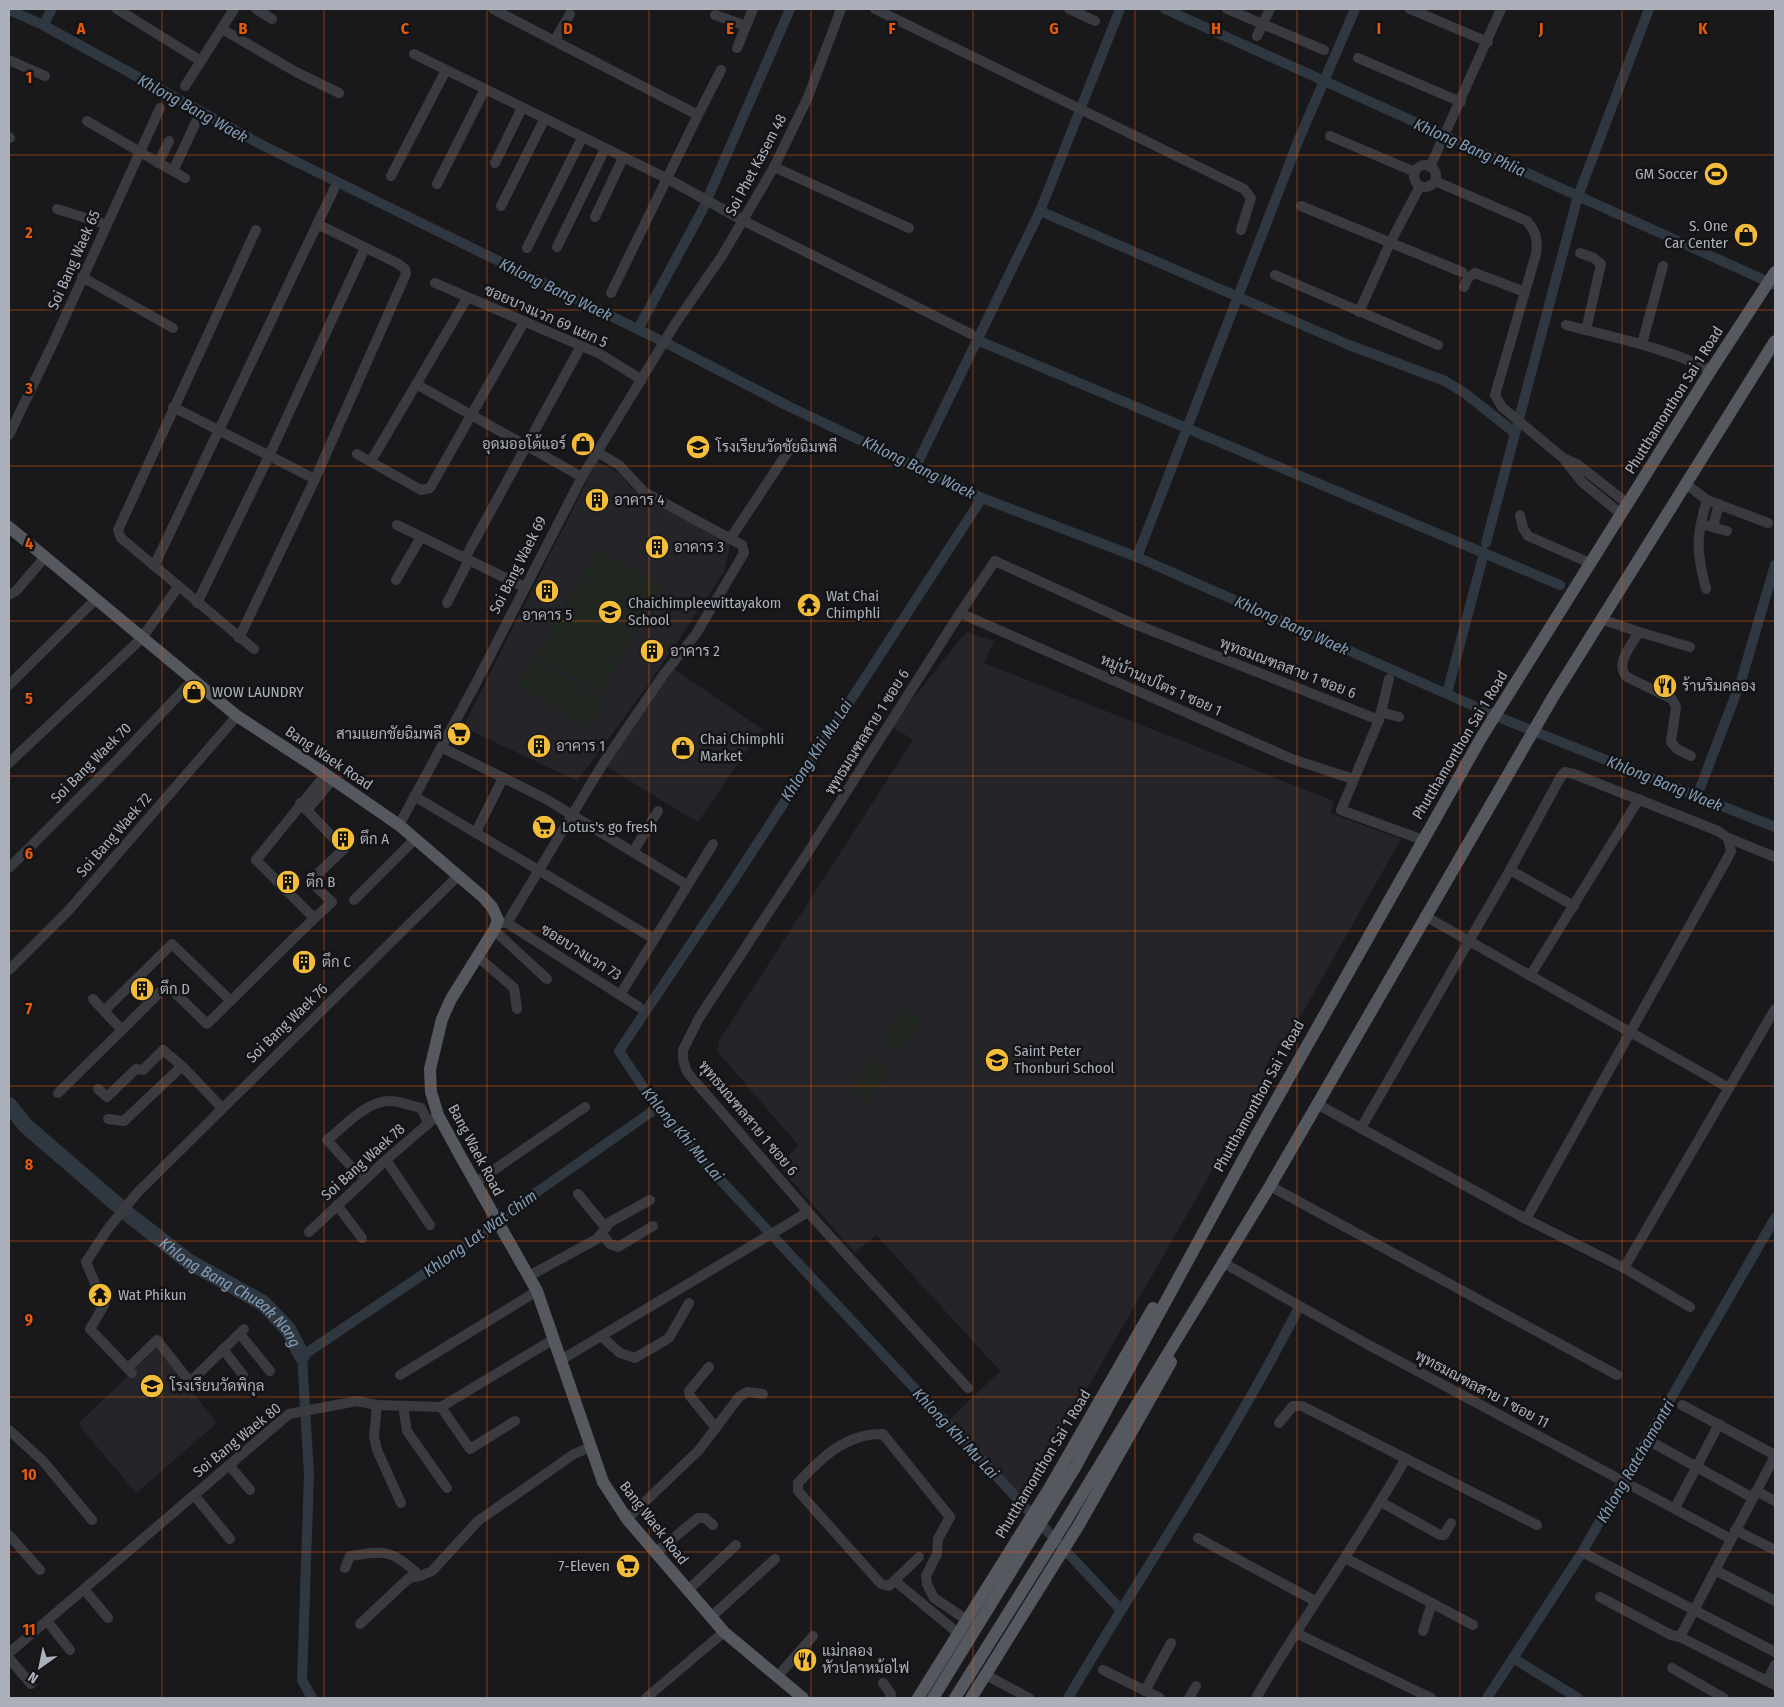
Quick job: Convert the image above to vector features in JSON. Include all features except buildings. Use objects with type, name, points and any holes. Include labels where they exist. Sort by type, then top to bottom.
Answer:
[{"type":"main road","name":"Phutthamonthon Sai 1 Road","points":[[924,1696],[1049,1514],[1195,1246],[1481,738],[1711,370],[1774,274]]},
{"type":"main road","points":[[955,1698],[1064,1524],[1270,1186],[1553,696],[1775,341]]},
{"type":"main road","name":"Bang Waek Road","points":[[9,527],[237,716],[398,825],[492,907],[499,925],[477,956],[451,999],[436,1038],[430,1081],[433,1119],[475,1183],[536,1291],[562,1360],[603,1482],[627,1519],[724,1632],[778,1676],[798,1697]]},
{"type":"main road","name":"Phutthamonthon Sai 1 Road","points":[[924,1696],[967,1620],[1050,1487],[1150,1313],[1195,1246]]},
{"type":"main road","points":[[972,1698],[1080,1523],[1188,1334],[1222,1262]]},
{"type":"street","points":[[185,86],[234,9]]},
{"type":"street","points":[[256,9],[272,19]]},
{"type":"street","points":[[492,9],[698,115]]},
{"type":"street","points":[[737,48],[753,9]]},
{"type":"street","name":"Soi Phet Kasem 48","points":[[675,324],[744,220],[774,167],[808,97],[842,9]]},
{"type":"street","points":[[875,9],[1244,189],[1251,198],[1241,230]]},
{"type":"street","points":[[1069,9],[1095,21]]},
{"type":"street","points":[[1226,9],[1324,50]]},
{"type":"street","points":[[1257,36],[1270,9]]},
{"type":"street","points":[[1410,9],[1488,42]]},
{"type":"street","points":[[1430,166],[1502,9]]},
{"type":"street","points":[[121,10],[196,58]]},
{"type":"street","points":[[555,40],[570,14]]},
{"type":"street","points":[[715,15],[746,26]]},
{"type":"street","points":[[222,28],[296,72],[340,93]]},
{"type":"street","points":[[414,54],[544,120],[668,179],[744,220],[971,334]]},
{"type":"street","points":[[1358,58],[1461,102]]},
{"type":"street","points":[[9,60],[45,76]]},
{"type":"street","points":[[391,176],[446,70]]},
{"type":"street","points":[[612,294],[721,70]]},
{"type":"street","points":[[437,184],[485,89]]},
{"type":"street","name":"Soi Bang Waek 65","points":[[9,435],[160,108]]},
{"type":"street","points":[[495,163],[522,108]]},
{"type":"street","points":[[173,171],[197,120]]},
{"type":"street","points":[[501,206],[544,120]]},
{"type":"street","points":[[87,121],[185,178]]},
{"type":"street","points":[[1330,136],[1415,172]]},
{"type":"street","points":[[527,248],[582,138]]},
{"type":"street","points":[[158,163],[169,141]]},
{"type":"street","points":[[557,247],[605,149]]},
{"type":"street","points":[[595,217],[623,158]]},
{"type":"street","points":[[1430,166],[1421,166],[1415,172],[1415,180],[1420,186],[1427,187],[1435,181]]},
{"type":"street","points":[[1430,166],[1435,173],[1435,181]]},
{"type":"street","points":[[774,167],[909,228]]},
{"type":"street","points":[[1435,181],[1526,221],[1535,230],[1538,240],[1536,254],[1495,395],[1497,401],[1562,458],[1582,482],[1624,509]]},
{"type":"street","points":[[1359,312],[1390,243],[1420,186]]},
{"type":"street","points":[[154,566],[334,189]]},
{"type":"street","points":[[1301,206],[1462,272]]},
{"type":"street","points":[[57,209],[105,224]]},
{"type":"street","points":[[239,638],[315,479],[406,274],[403,267],[316,224]]},
{"type":"street","points":[[254,649],[178,588],[121,538],[118,530],[256,230]]},
{"type":"street","points":[[197,604],[269,456],[365,248]]},
{"type":"street","points":[[1580,253],[1594,258],[1601,264],[1586,330]]},
{"type":"street","points":[[1642,344],[1663,266]]},
{"type":"street","points":[[1464,287],[1468,278],[1475,273],[1525,292]]},
{"type":"street","points":[[1275,275],[1438,345]]},
{"type":"street","points":[[82,277],[173,328]]},
{"type":"street","name":"ซอยบางแวก 69 แยก 5","points":[[435,283],[581,346],[642,380]]},
{"type":"street","points":[[370,461],[467,298]]},
{"type":"street","points":[[357,454],[421,490],[426,490],[432,485],[524,322]]},
{"type":"street","name":"Soi Bang Waek 69","points":[[398,825],[441,747],[582,477],[675,324]]},
{"type":"street","points":[[1566,325],[1642,344],[1683,357],[1711,370]]},
{"type":"street","points":[[447,603],[525,444],[581,346]]},
{"type":"street","points":[[416,384],[582,477]]},
{"type":"street","points":[[173,408],[315,479]]},
{"type":"street","points":[[730,539],[793,444]]},
{"type":"street","points":[[547,979],[499,925],[540,870],[604,762],[664,674],[696,634],[740,562],[744,549],[730,539],[644,492],[619,465],[597,452]]},
{"type":"street","points":[[1686,484],[1707,500],[1768,523]]},
{"type":"street","points":[[1706,588],[1698,553],[1701,524],[1707,500]]},
{"type":"street","points":[[1713,527],[1719,504]]},
{"type":"street","points":[[1520,514],[1528,536],[1590,563]]},
{"type":"street","points":[[1701,524],[1726,531]]},
{"type":"street","points":[[397,525],[524,588]]},
{"type":"street","points":[[396,580],[421,537]]},
{"type":"street","points":[[11,590],[46,556]]},
{"type":"street","name":"พุทธมณฑลสาย 1 ซอย 6","points":[[968,1388],[808,1212],[688,1072],[683,1060],[683,1050],[699,1018],[805,858],[995,561],[1128,621],[1380,716]]},
{"type":"street","points":[[9,763],[142,638],[178,588]]},
{"type":"street","points":[[9,685],[96,599]]},
{"type":"street","name":"หมู่บ้านเปโตร 1 ซอย 1","points":[[960,613],[1292,759],[1353,779]]},
{"type":"street","points":[[1601,619],[1690,647]]},
{"type":"street","points":[[1639,632],[1621,665],[1621,672],[1627,677],[1672,699],[1676,707],[1671,742],[1677,749],[1691,756]]},
{"type":"street","name":"Soi Bang Waek 70","points":[[9,868],[118,759],[194,679]]},
{"type":"street","points":[[1389,679],[1380,716],[1341,810],[1423,840]]},
{"type":"street","name":"Soi Bang Waek 72","points":[[9,970],[69,910],[237,716]]},
{"type":"street","points":[[1380,716],[1399,717]]},
{"type":"street","points":[[441,747],[574,815],[687,885]]},
{"type":"street","points":[[1361,1128],[1565,772],[1639,799],[1718,831],[1728,838],[1775,857]]},
{"type":"street","points":[[314,918],[256,860],[296,812],[304,806],[329,777]]},
{"type":"street","points":[[476,832],[503,778]]},
{"type":"street","points":[[414,796],[654,939]]},
{"type":"street","points":[[1530,976],[1639,799]]},
{"type":"street","points":[[58,1093],[168,985],[207,1024],[332,902],[310,881],[344,849],[304,806]]},
{"type":"street","points":[[633,852],[658,811]]},
{"type":"street","points":[[1526,1219],[1727,859],[1731,851],[1728,838]]},
{"type":"street","points":[[354,900],[415,839]]},
{"type":"street","points":[[620,994],[713,844]]},
{"type":"street","points":[[1510,870],[1574,906]]},
{"type":"street","name":"Soi Bang Waek 76","points":[[223,1349],[190,1382],[157,1340],[130,1370],[90,1329],[104,1305],[86,1262],[107,1230],[137,1193],[458,876]]},
{"type":"street","points":[[1425,916],[1729,1088]]},
{"type":"street","name":"ซอยบางแวก 73","points":[[499,925],[620,994],[638,1007]]},
{"type":"street","points":[[122,1030],[98,1005],[172,944],[231,1001]]},
{"type":"street","points":[[477,956],[514,988],[517,1009]]},
{"type":"street","points":[[1624,1268],[1775,1009]]},
{"type":"street","points":[[98,1089],[107,1097],[136,1069],[143,1070],[163,1050],[182,1066],[222,1108]]},
{"type":"street","points":[[108,1119],[124,1121],[182,1066]]},
{"type":"street","points":[[357,1173],[328,1140],[364,1111],[380,1103],[391,1101],[421,1108],[433,1119]]},
{"type":"street","points":[[1318,1104],[1526,1219],[1624,1268],[1690,1307]]},
{"type":"street","points":[[475,1183],[585,1107]]},
{"type":"street","name":"Soi Bang Waek 78","points":[[309,1232],[433,1119]]},
{"type":"street","points":[[386,1160],[430,1225]]},
{"type":"street","points":[[1270,1186],[1617,1375]]},
{"type":"street","points":[[578,1194],[604,1231],[610,1244],[618,1247],[653,1226]]},
{"type":"street","points":[[528,1276],[604,1231],[610,1222],[650,1200]]},
{"type":"street","points":[[337,1206],[362,1238]]},
{"type":"street","points":[[562,1360],[808,1212]]},
{"type":"street","name":"พุทธมณฑลสาย 1 ซอย 11","points":[[1222,1262],[1365,1344],[1636,1489],[1733,1534],[1775,1550]]},
{"type":"street","points":[[400,1375],[536,1291]]},
{"type":"street","points":[[601,1336],[620,1353],[635,1358],[669,1338],[689,1303]]},
{"type":"street","points":[[243,1375],[223,1349],[242,1332],[270,1371]]},
{"type":"street","points":[[515,1421],[470,1450],[441,1407],[554,1339]]},
{"type":"street","points":[[709,1366],[689,1391],[690,1396],[716,1428]]},
{"type":"street","points":[[627,1519],[682,1468],[739,1397],[746,1392],[763,1394]]},
{"type":"street","name":"Soi Bang Waek 80","points":[[9,1653],[289,1414],[357,1401],[377,1405],[441,1407]]},
{"type":"street","points":[[377,1405],[374,1437],[377,1450],[401,1503]]},
{"type":"street","points":[[1680,1638],[1775,1456],[1682,1405]]},
{"type":"street","points":[[403,1406],[406,1431],[447,1488]]},
{"type":"street","points":[[1279,1423],[1292,1406],[1302,1406],[1405,1460],[1537,1525]]},
{"type":"street","points":[[1674,1508],[1719,1424]]},
{"type":"street","points":[[9,1430],[43,1461],[92,1520]]},
{"type":"street","points":[[919,1557],[889,1586],[881,1584],[797,1488],[798,1483],[813,1466],[844,1442],[883,1434],[949,1514],[950,1520],[938,1539],[937,1554],[926,1576],[927,1584],[934,1598],[967,1620]]},
{"type":"street","points":[[1655,1444],[1696,1467],[1754,1494],[1775,1501]]},
{"type":"street","points":[[360,1624],[409,1578],[432,1571],[478,1521],[574,1454],[590,1447]]},
{"type":"street","points":[[1256,1698],[1315,1600],[1381,1502],[1405,1460]]},
{"type":"street","points":[[229,1466],[250,1490]]},
{"type":"street","points":[[194,1495],[230,1539]]},
{"type":"street","points":[[1381,1502],[1440,1535],[1444,1535],[1451,1523]]},
{"type":"street","points":[[655,1553],[698,1518],[705,1518],[713,1525]]},
{"type":"street","points":[[9,1535],[40,1570]]},
{"type":"street","points":[[1198,1538],[1315,1600]]},
{"type":"street","points":[[687,1590],[736,1545]]},
{"type":"street","points":[[345,1568],[350,1556],[382,1551],[402,1560],[420,1576]]},
{"type":"street","points":[[1584,1553],[1775,1652]]},
{"type":"street","points":[[1345,1558],[1473,1625]]},
{"type":"street","points":[[711,1617],[776,1559]]},
{"type":"street","points":[[1715,1570],[1775,1601]]},
{"type":"street","points":[[896,1581],[959,1634]]},
{"type":"street","points":[[84,1589],[108,1618]]},
{"type":"street","points":[[1600,1597],[1671,1635],[1771,1683],[1775,1665]]},
{"type":"street","points":[[1423,1631],[1431,1606],[1430,1602]]},
{"type":"street","points":[[47,1621],[70,1650]]},
{"type":"street","points":[[646,1698],[724,1632]]},
{"type":"street","points":[[1296,1632],[1431,1698]]},
{"type":"street","points":[[778,1676],[813,1636]]},
{"type":"street","points":[[1145,1691],[1171,1643]]},
{"type":"street","points":[[9,1658],[31,1684]]},
{"type":"street","points":[[1672,1668],[1724,1698]]},
{"type":"street","points":[[1103,1670],[1160,1698]]},
{"type":"street","points":[[986,1675],[1022,1697]]},
{"type":"street","points":[[883,1683],[891,1694],[890,1698]]},
{"type":"street","points":[[1189,1698],[1196,1686]]},
{"type":"shaded area","name":"Chaichimpleewittayakom School","points":[[597,461],[620,474],[632,489],[728,541],[730,546],[724,572],[646,688],[577,781],[463,727]]},
{"type":"shaded area","points":[[597,549],[662,586],[601,693],[537,655]]},
{"type":"shaded area","name":"Saint Peter Thonburi School","points":[[966,632],[994,641],[984,663],[1334,801],[1330,813],[1401,839],[1286,1042],[1278,1046],[1265,1068],[1266,1077],[1022,1502],[947,1422],[1000,1371],[876,1235],[855,1253],[778,1165],[799,1146],[718,1052],[719,1041],[913,740],[891,726]]},
{"type":"shaded area","points":[[532,658],[605,702],[589,728],[517,684]]},
{"type":"shaded area","name":"Chai Chimphli Market","points":[[674,669],[762,729],[698,822],[605,766]]},
{"type":"shaded area","points":[[904,1007],[922,1019],[900,1052],[882,1041]]},
{"type":"shaded area","points":[[871,1058],[889,1070],[867,1104],[849,1092]]},
{"type":"shaded area","name":"โรงเรียนวัดพิกุล","points":[[157,1348],[217,1423],[136,1493],[78,1424]]},
{"type":"waterway","points":[[43,25],[52,9]]},
{"type":"waterway","points":[[638,329],[703,209],[790,9]]},
{"type":"waterway","points":[[916,466],[1040,211],[1120,9]]},
{"type":"waterway","name":"Khlong Bang Phlia","points":[[1165,9],[1775,285]]},
{"type":"waterway","points":[[1137,557],[1299,139],[1355,9]]},
{"type":"waterway","points":[[1486,543],[1578,196],[1649,9]]},
{"type":"waterway","name":"Khlong Bang Waek","points":[[9,10],[43,25],[262,145],[670,345],[790,407],[982,498],[1137,557],[1508,721],[1775,827]]},
{"type":"waterway","points":[[1040,211],[1349,345],[1445,381],[1466,394],[1515,433]]},
{"type":"waterway","points":[[977,340],[1560,585]]},
{"type":"waterway","name":"Khlong Khi Mu Lai","points":[[982,498],[735,878],[619,1051],[657,1108],[702,1160],[1120,1609]]},
{"type":"waterway","points":[[1447,693],[1484,553]]},
{"type":"waterway","points":[[1697,796],[1741,681],[1775,565]]},
{"type":"waterway","name":"Khlong Bang Chueak Nang","points":[[9,1105],[26,1126],[128,1214],[188,1261],[263,1303],[288,1329],[302,1356]]},
{"type":"waterway","name":"Khlong Lat Wat Chim","points":[[312,1698],[302,1680],[309,1475],[302,1356],[489,1230],[534,1194],[657,1108]]},
{"type":"waterway","name":"Khlong Ratchamontri","points":[[1487,1698],[1581,1554],[1775,1218]]},
{"type":"waterway","points":[[1068,1698],[1215,1458],[1271,1361],[1297,1311]]},
{"type":"waterway","points":[[1513,1658],[1578,1698]]},
{"type":"place","name":"GM Soccer","points":[[1716,174]]},
{"type":"place","name":"S. One Car Center","points":[[1746,235]]},
{"type":"place","name":"อุดมออโต้แอร์","points":[[583,444]]},
{"type":"place","name":"โรงเรียนวัดชัยฉิมพลี","points":[[698,447]]},
{"type":"place","name":"อาคาร 4","points":[[597,500]]},
{"type":"place","name":"อาคาร 3","points":[[657,547]]},
{"type":"place","name":"อาคาร 5","points":[[547,591]]},
{"type":"place","name":"Wat Chai Chimphli","points":[[809,605]]},
{"type":"place","name":"Chaichimpleewittayakom School","points":[[610,612]]},
{"type":"place","name":"อาคาร 2","points":[[652,651]]},
{"type":"place","name":"ร้านริมคลอง","points":[[1665,686]]},
{"type":"place","name":"WOW LAUNDRY","points":[[194,692]]},
{"type":"place","name":"สามแยกชัยฉิมพลี","points":[[459,734]]},
{"type":"place","name":"อาคาร 1","points":[[539,746]]},
{"type":"place","name":"Chai Chimphli Market","points":[[683,748]]},
{"type":"place","name":"Lotus's go fresh","points":[[544,827]]},
{"type":"place","name":"ตึก A","points":[[343,839]]},
{"type":"place","name":"ตึก B","points":[[288,882]]},
{"type":"place","name":"ตึก C","points":[[304,962]]},
{"type":"place","name":"ตึก D","points":[[142,989]]},
{"type":"place","name":"Saint Peter Thonburi School","points":[[997,1060]]},
{"type":"place","name":"Wat Phikun","points":[[100,1295]]},
{"type":"place","name":"โรงเรียนวัดพิกุล","points":[[152,1386]]},
{"type":"place","name":"7-Eleven","points":[[628,1566]]},
{"type":"place","name":"แม่กลอง หัวปลาหม้อไฟ","points":[[805,1660]]}]
